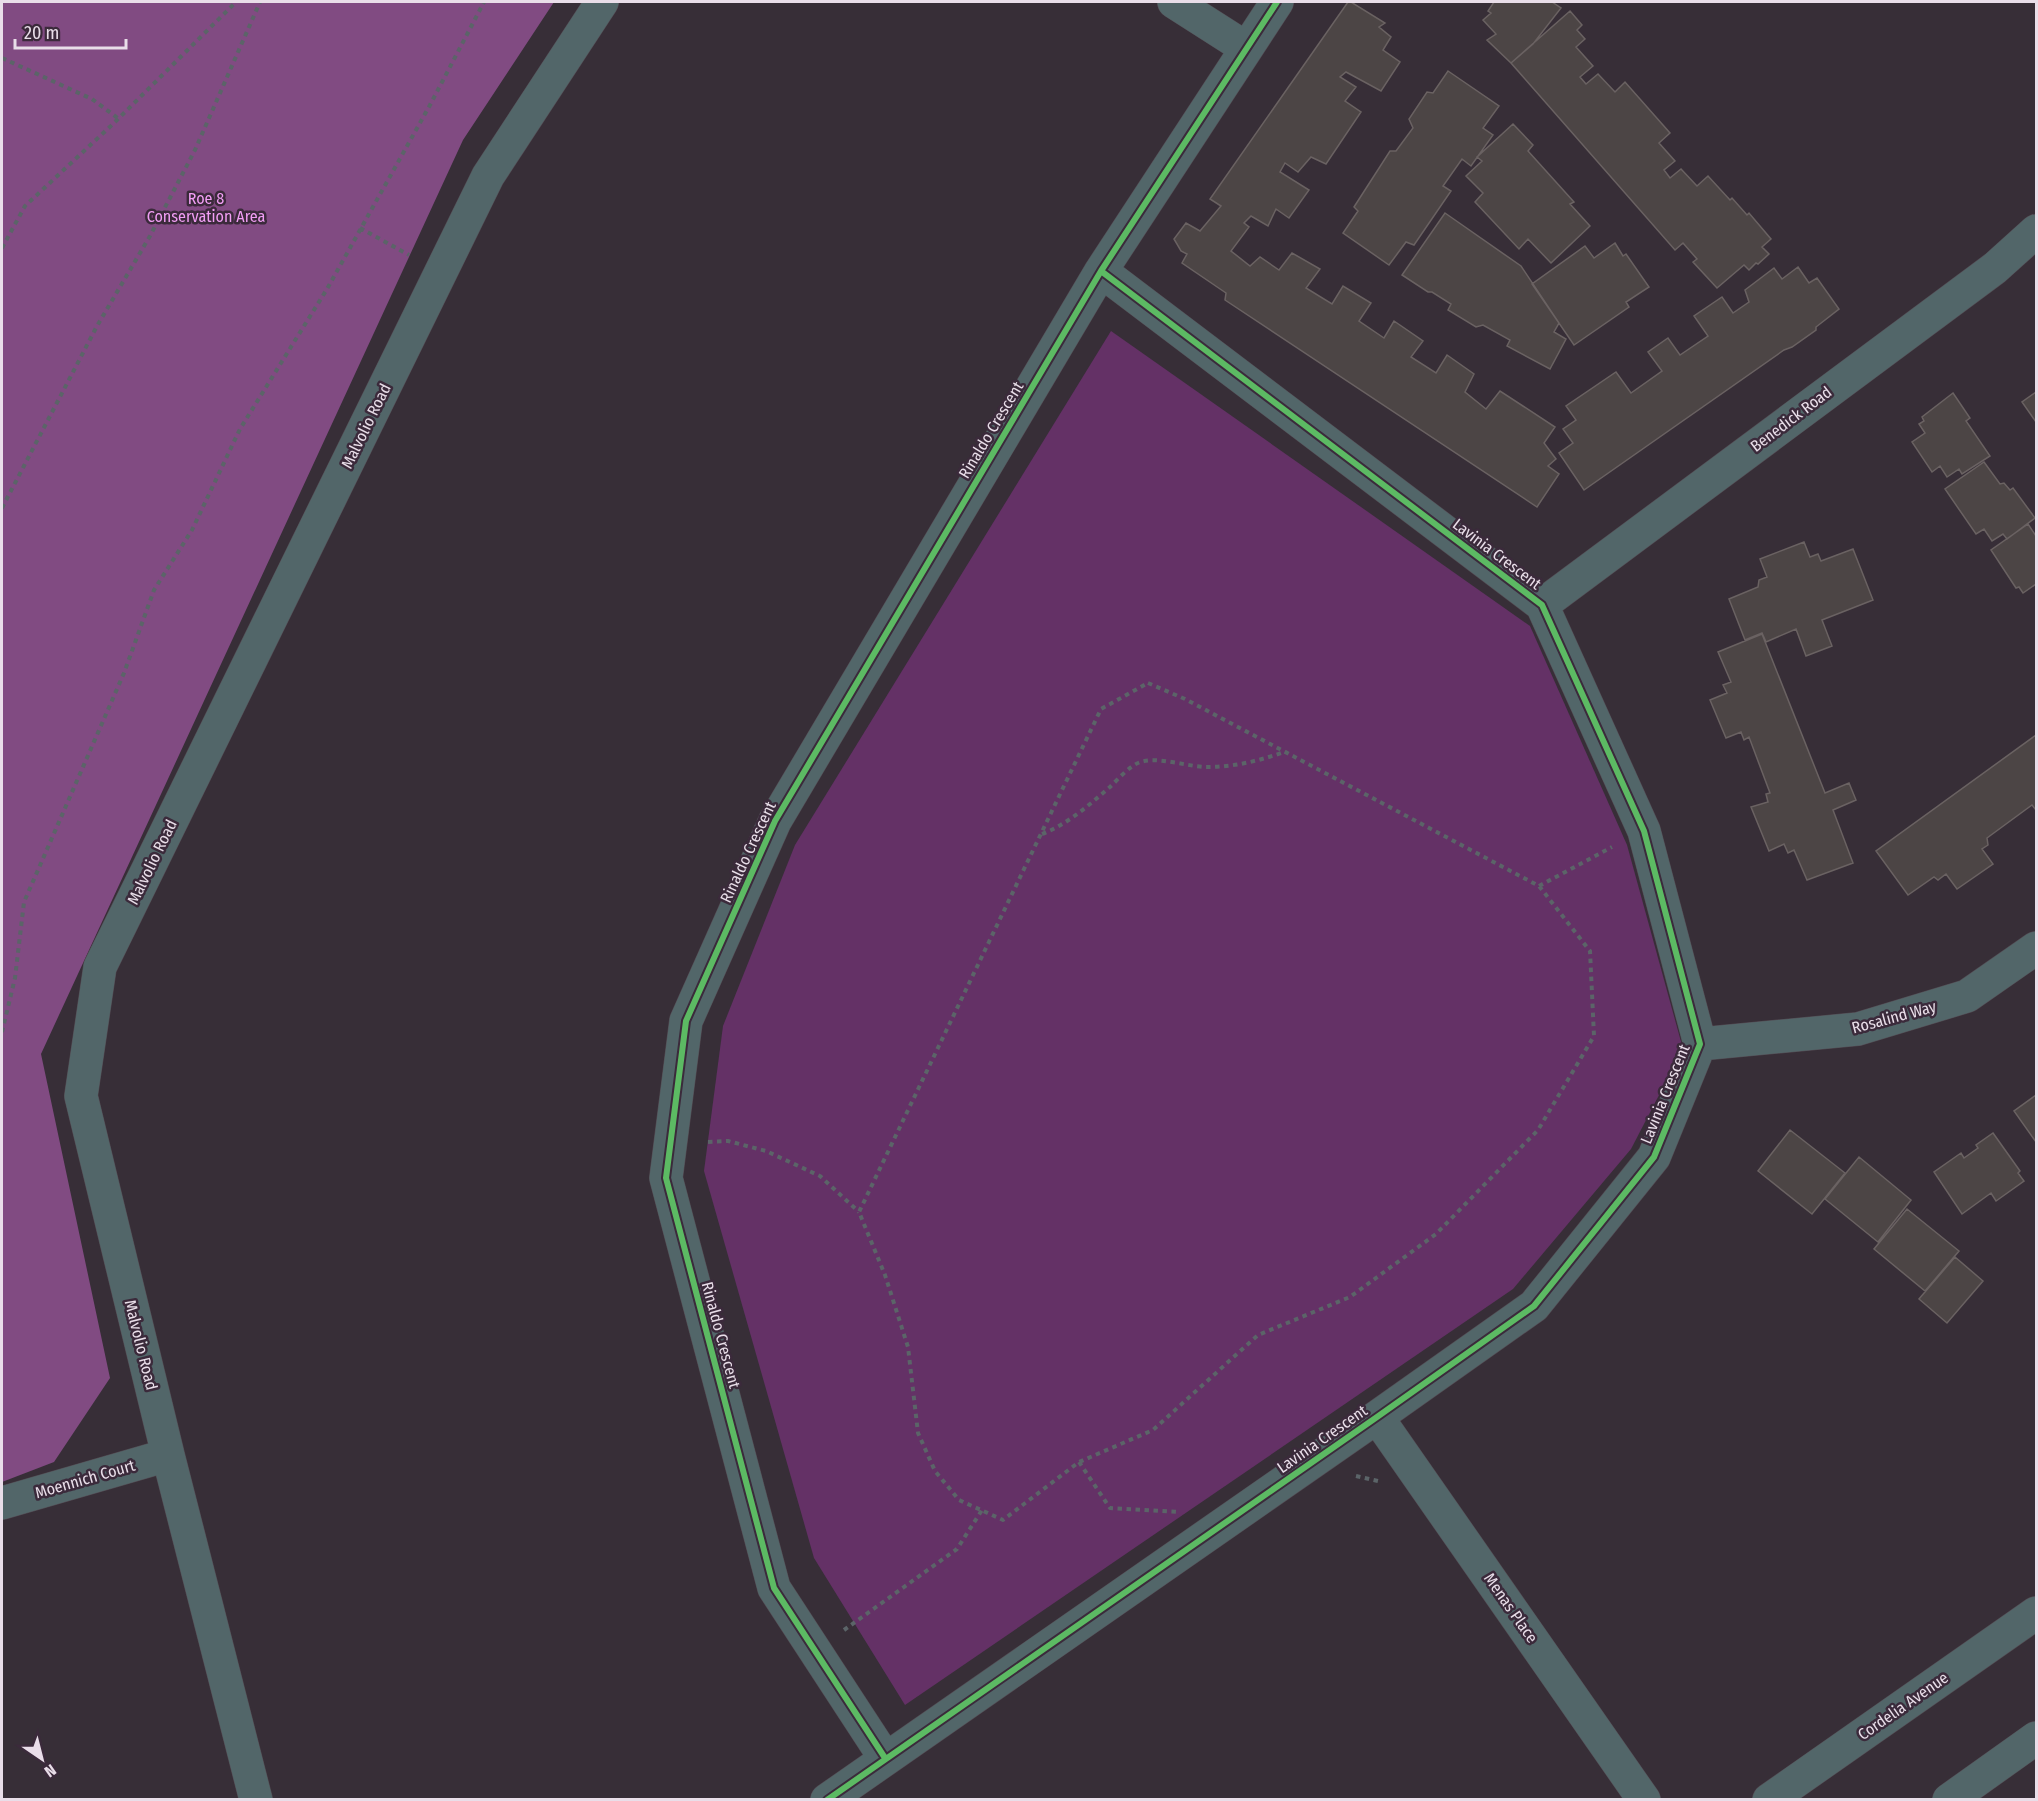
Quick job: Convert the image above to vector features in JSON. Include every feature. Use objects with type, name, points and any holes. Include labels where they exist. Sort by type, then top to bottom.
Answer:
[{"type":"street","name":"Malvolio Road","points":[[256,1800],[168,1455],[81,1096],[100,967],[488,176],[602,2]]},
{"type":"street","points":[[1174,2],[1246,48]]},
{"type":"street","name":"Rinaldo Crescent","points":[[885,1758],[774,1588],[666,1178],[686,1021],[775,821],[1101,271],[1277,2]]},
{"type":"street","name":"Benedick Road","points":[[1542,604],[1995,268],[2037,231]]},
{"type":"street","name":"Lavinia Crescent","points":[[827,1800],[1534,1306],[1654,1157],[1700,1044],[1644,831],[1542,604],[1101,271]]},
{"type":"street","name":"Rosalind Way","points":[[1700,1044],[1858,1029],[1967,996],[2037,948]]},
{"type":"street","name":"Menas Place","points":[[1377,1417],[1644,1800]]},
{"type":"street","name":"Moennich Court","points":[[2,1503],[168,1455]]},
{"type":"street","name":"Cordelia Avenue","points":[[1769,1800],[2037,1613]]},
{"type":"street","points":[[1949,1800],[2037,1738]]},
{"type":"path","points":[[2,248],[26,206],[119,119],[236,2]]},
{"type":"path","points":[[2,508],[97,326],[150,236],[195,150],[260,2]]},
{"type":"path","points":[[2,1032],[15,978],[24,902],[124,673],[154,590],[192,531],[240,429],[327,289],[430,105],[484,2]]},
{"type":"path","points":[[2,58],[92,99],[119,119]]},
{"type":"path","points":[[360,228],[441,272]]},
{"type":"path","points":[[708,1142],[728,1141],[766,1151],[820,1176],[859,1212],[885,1275],[908,1347],[918,1433],[935,1472],[959,1500],[1003,1520],[1079,1461],[1153,1430],[1258,1335],[1350,1297],[1436,1234],[1538,1130],[1594,1036],[1590,951],[1539,886],[1185,699],[1148,683],[1101,709],[859,1212]]},
{"type":"path","points":[[1041,834],[1055,829],[1072,818],[1138,762],[1160,760],[1204,767],[1230,766],[1284,752]]},
{"type":"path","points":[[1539,886],[1644,831]]},
{"type":"path","points":[[1079,1461],[1110,1509],[1178,1511],[1202,1538]]},
{"type":"path","points":[[816,1651],[957,1549],[982,1510]]},
{"type":"shaded area","points":[[1111,331],[1530,626],[1627,845],[1683,1049],[1631,1149],[1513,1289],[905,1705],[814,1558],[704,1171],[723,1026],[795,845]]},
{"type":"green space","name":"Roe 8 Conservation Area","points":[[2,2],[554,2],[463,140],[41,1054],[110,1378],[54,1462],[2,1482]]},
{"type":"building","points":[[1348,2],[1385,23],[1379,27],[1391,37],[1383,50],[1400,62],[1381,91],[1346,72],[1340,77],[1356,87],[1345,101],[1361,112],[1326,164],[1311,157],[1298,172],[1285,163],[1280,172],[1309,190],[1289,218],[1276,209],[1268,226],[1251,216],[1244,223],[1249,227],[1231,251],[1250,266],[1260,257],[1279,270],[1292,253],[1320,269],[1306,288],[1332,304],[1343,286],[1371,303],[1359,321],[1384,338],[1394,321],[1423,341],[1411,357],[1436,373],[1447,355],[1474,374],[1465,392],[1486,409],[1500,391],[1555,427],[1544,443],[1556,459],[1548,466],[1559,474],[1537,507],[1225,300],[1226,293],[1182,263],[1187,254],[1181,251],[1174,239],[1186,223],[1200,231],[1221,206],[1210,199]]},
{"type":"building","points":[[1494,2],[1552,2],[1561,8],[1533,44],[1511,63],[1487,40],[1496,34],[1483,20],[1491,13],[1488,11]]},
{"type":"building","points":[[1570,11],[1582,25],[1577,30],[1585,39],[1576,47],[1593,66],[1580,77],[1586,84],[1598,74],[1615,92],[1625,82],[1670,133],[1659,143],[1675,161],[1664,170],[1670,178],[1681,169],[1697,186],[1708,176],[1730,200],[1732,198],[1747,215],[1749,213],[1771,239],[1762,247],[1769,254],[1758,264],[1756,263],[1749,270],[1744,265],[1717,288],[1693,262],[1697,259],[1683,243],[1675,250],[1511,63]]},
{"type":"building","points":[[1448,71],[1499,106],[1483,128],[1493,135],[1471,166],[1462,159],[1443,186],[1451,191],[1414,245],[1406,242],[1389,265],[1343,233],[1358,211],[1354,207],[1390,151],[1396,151],[1413,128],[1409,119],[1427,92],[1433,93]]},
{"type":"building","points":[[1513,124],[1533,145],[1528,151],[1574,202],[1570,204],[1590,226],[1551,263],[1528,239],[1519,249],[1475,202],[1483,193],[1466,176],[1482,161],[1477,157]]},
{"type":"building","points":[[1445,213],[1521,266],[1559,323],[1554,332],[1566,339],[1550,369],[1507,346],[1510,340],[1483,325],[1476,327],[1448,310],[1451,304],[1402,275]]},
{"type":"building","points":[[1615,243],[1623,256],[1626,254],[1649,287],[1626,302],[1629,307],[1574,345],[1532,284],[1585,246],[1594,258]]},
{"type":"building","points":[[1798,267],[1809,283],[1817,278],[1839,309],[1816,327],[1816,330],[1584,490],[1559,453],[1573,443],[1563,429],[1576,420],[1566,406],[1616,372],[1631,393],[1662,371],[1648,352],[1668,338],[1680,355],[1708,336],[1694,316],[1722,297],[1733,313],[1749,302],[1745,290],[1774,268],[1782,279]]},
{"type":"building","points":[[2036,392],[2036,422],[2022,402]]},
{"type":"building","points":[[1953,393],[1970,418],[1966,421],[1990,456],[1962,474],[1959,469],[1947,477],[1940,466],[1932,472],[1912,442],[1925,433],[1919,424],[1924,421],[1922,417]]},
{"type":"building","points":[[1984,462],[2000,484],[2004,483],[2010,490],[2013,488],[2035,518],[2007,539],[2003,534],[1992,541],[1984,529],[1976,534],[1945,489]]},
{"type":"building","points":[[2028,524],[2036,536],[2036,584],[2023,593],[2019,587],[2016,588],[1991,550]]},
{"type":"building","points":[[1804,542],[1810,557],[1818,554],[1821,561],[1853,549],[1873,600],[1822,620],[1832,646],[1806,656],[1796,629],[1766,642],[1762,633],[1745,640],[1729,599],[1758,587],[1759,580],[1767,577],[1760,559]]},
{"type":"building","points":[[1762,634],[1825,793],[1849,783],[1856,800],[1833,810],[1853,863],[1807,880],[1794,850],[1788,853],[1784,844],[1769,851],[1751,807],[1768,802],[1766,794],[1770,793],[1749,737],[1744,740],[1741,732],[1726,738],[1710,700],[1727,693],[1723,685],[1731,682],[1718,652]]},
{"type":"building","points":[[2036,735],[2036,810],[2032,805],[1987,838],[1988,845],[1982,849],[1993,864],[1957,889],[1946,874],[1938,880],[1934,877],[1908,895],[1876,851]]},
{"type":"building","points":[[2036,1095],[2036,1142],[2014,1111]]},
{"type":"building","points":[[1790,1130],[1845,1173],[1812,1214],[1758,1171]]},
{"type":"building","points":[[1993,1133],[2020,1171],[2018,1173],[2024,1181],[1996,1201],[1991,1193],[1962,1214],[1934,1172],[1961,1153],[1964,1158],[1978,1148],[1976,1145]]},
{"type":"building","points":[[1859,1157],[1911,1200],[1878,1242],[1825,1199]]},
{"type":"building","points":[[1907,1209],[1959,1251],[1925,1291],[1874,1249]]},
{"type":"building","points":[[1955,1257],[1983,1281],[1947,1323],[1919,1299]]},
{"type":"cycle path","points":[[885,1758],[774,1588],[666,1178],[686,1021],[775,821],[1101,271],[1277,2]]},
{"type":"cycle path","points":[[827,1800],[1534,1306],[1654,1157],[1700,1044],[1644,831],[1542,605],[1101,271]]}]
